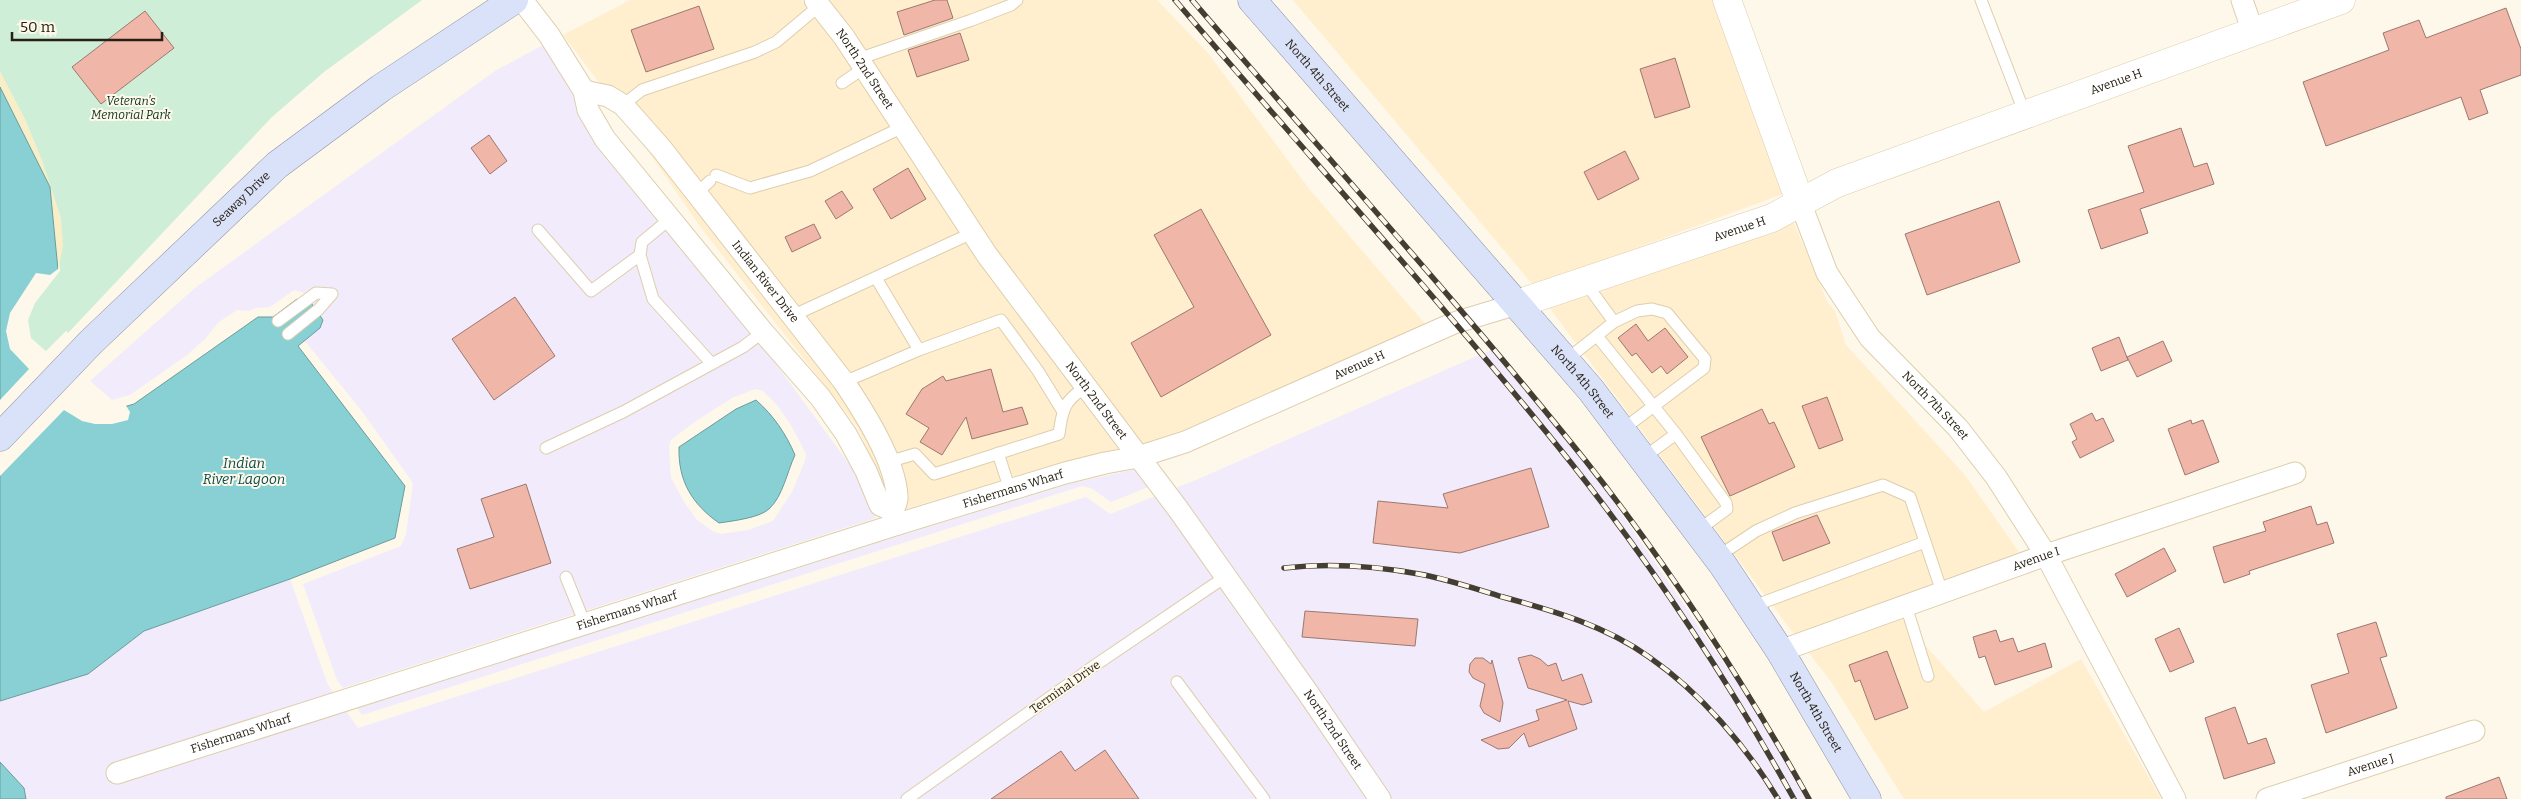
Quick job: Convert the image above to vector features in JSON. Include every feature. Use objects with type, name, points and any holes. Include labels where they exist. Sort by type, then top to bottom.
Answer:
[{"type":"main road","name":"Seaway Drive","points":[[0,436],[91,342],[277,165],[381,88],[514,0]]},
{"type":"main road","name":"North 4th Street","points":[[1252,0],[1566,360],[1622,430],[1717,557],[1751,607],[1780,651],[1867,799]]},
{"type":"street","points":[[522,0],[549,35],[584,91],[588,110],[597,128],[763,332],[820,397],[846,434],[866,471],[880,505],[896,517]]},
{"type":"street","name":"North 7th Street","points":[[1727,0],[1827,274],[1870,338],[1958,428],[1996,477],[2046,555],[2175,799]]},
{"type":"street","points":[[2242,0],[2253,32]]},
{"type":"street","name":"Avenue H","points":[[1138,457],[1185,442],[1454,323],[1517,304],[1772,218],[1837,182],[2341,0]]},
{"type":"street","name":"North 2nd Street","points":[[817,3],[861,64],[972,233],[1225,577],[1308,693],[1380,799]]},
{"type":"street","name":"Indian River Drive","points":[[584,91],[608,96],[623,105],[707,184],[792,316],[844,382],[868,418],[888,462],[898,498],[896,517]]},
{"type":"street","name":"Fishermans Wharf","points":[[117,773],[585,624],[896,517],[1010,490],[1105,463],[1138,457]]},
{"type":"street","name":"Avenue I","points":[[1780,651],[2046,555],[2295,473]]},
{"type":"street","name":"Avenue J","points":[[2267,799],[2474,731]]},
{"type":"lane","points":[[842,83],[861,64],[1011,5],[1017,0]]},
{"type":"lane","points":[[1982,0],[2025,114]]},
{"type":"lane","points":[[623,105],[642,90],[729,62],[762,49],[791,30],[817,3]]},
{"type":"lane","points":[[707,184],[750,188],[810,171],[903,128]]},
{"type":"lane","points":[[671,218],[642,242],[640,255],[653,299],[712,364]]},
{"type":"lane","points":[[538,230],[591,292],[640,255]]},
{"type":"lane","points":[[792,316],[972,233]]},
{"type":"lane","points":[[876,278],[920,350]]},
{"type":"lane","points":[[1584,281],[1614,322]]},
{"type":"lane","points":[[278,321],[316,293],[332,294],[319,309],[288,334]]},
{"type":"lane","points":[[1566,360],[1614,322],[1637,310],[1652,309],[1667,313],[1705,359],[1704,368],[1622,430]]},
{"type":"lane","points":[[844,382],[920,350],[1001,320],[1038,371],[1062,410]]},
{"type":"lane","points":[[546,448],[623,412],[743,347],[763,332]]},
{"type":"lane","points":[[1597,336],[1676,434],[1726,503],[1727,509],[1697,531]]},
{"type":"lane","points":[[888,462],[915,454],[934,474],[1059,434],[1062,410],[1073,395],[1085,388]]},
{"type":"lane","points":[[1643,458],[1676,434]]},
{"type":"lane","points":[[998,453],[1010,490]]},
{"type":"lane","points":[[1717,557],[1756,531],[1795,513],[1883,485],[1910,496],[1942,592]]},
{"type":"lane","points":[[1751,607],[1925,542]]},
{"type":"lane","points":[[566,577],[585,624]]},
{"type":"lane","name":"Terminal Drive","points":[[907,799],[1094,666],[1225,577]]},
{"type":"lane","points":[[1906,606],[1928,676]]},
{"type":"lane","points":[[1177,682],[1264,799]]},
{"type":"shaded area","points":[[630,0],[801,0],[836,44],[979,262],[1118,449],[1062,462],[896,512],[858,428],[701,228],[619,109],[563,35]]},
{"type":"shaded area","points":[[828,0],[1157,0],[1208,53],[1310,190],[1425,324],[1181,431],[1141,444],[995,249]]},
{"type":"shaded area","points":[[1293,0],[1715,0],[1783,194],[1534,286]]},
{"type":"shaded area","points":[[543,45],[855,472],[876,518],[343,688],[337,680],[303,584],[401,546],[406,534],[413,483],[361,410],[304,340],[320,328],[323,320],[304,293],[294,290],[270,307],[255,308],[250,311],[237,310],[219,322],[205,339],[187,355],[130,395],[112,400],[90,381],[195,288],[495,71]],"holes":[[[755,389],[763,391],[777,405],[791,425],[806,454],[805,461],[792,492],[773,521],[748,530],[721,534],[714,532],[697,520],[684,502],[671,478],[669,446],[671,440],[732,398]]]},
{"type":"shaded area","points":[[1791,216],[1827,301],[1835,311],[1846,345],[1965,475],[2019,552],[1794,634],[1548,306]]},
{"type":"shaded area","points":[[1493,349],[1586,462],[1774,736],[1808,799],[26,799],[24,788],[0,762],[0,701],[88,674],[144,631],[290,579],[328,685],[358,728],[1086,497],[1110,514],[1196,480]]},
{"type":"shaded area","points":[[1132,470],[1136,471],[1148,487],[1111,502],[1091,488],[1082,486],[362,715],[357,708],[886,540],[1069,484]]},
{"type":"shaded area","points":[[1902,619],[1984,712],[2081,659],[2161,799],[1904,799],[1832,683],[1809,653]]},
{"type":"green space","name":"Veteran's Memorial Park","points":[[0,0],[422,0],[324,72],[272,117],[68,333],[66,331],[44,353],[29,339],[0,87]]},
{"type":"sand","points":[[0,71],[25,119],[42,160],[61,218],[63,246],[58,270],[0,216]]},
{"type":"water","name":"Indian River Lagoon","points":[[0,87],[50,187],[58,270],[33,302],[25,320],[29,339],[110,411],[134,404],[258,317],[273,317],[297,299],[300,302],[307,297],[323,320],[320,328],[298,346],[405,486],[395,538],[290,579],[144,631],[88,674],[0,701]]},
{"type":"water","points":[[756,400],[779,426],[795,455],[781,491],[769,509],[752,517],[719,523],[701,508],[688,491],[681,471],[679,447],[736,409]]},
{"type":"water","points":[[0,762],[24,788],[26,799],[0,799]]},
{"type":"pier","points":[[59,261],[60,271],[35,303],[28,320],[31,338],[111,408],[125,404],[130,412],[128,420],[112,424],[95,424],[82,421],[64,410],[0,476],[0,400],[29,369],[10,349],[6,331],[10,313],[36,273],[50,275],[58,269]]},
{"type":"building","points":[[935,0],[947,0],[953,18],[904,35],[897,12]]},
{"type":"building","points":[[699,6],[714,49],[646,72],[631,30]]},
{"type":"building","points":[[2506,8],[2521,49],[2521,75],[2480,90],[2488,113],[2469,120],[2461,97],[2326,146],[2303,82],[2389,50],[2383,33],[2419,20],[2426,38]]},
{"type":"building","points":[[145,11],[174,48],[101,104],[72,67]]},
{"type":"building","points":[[960,33],[969,60],[917,77],[908,50]]},
{"type":"building","points":[[1675,58],[1690,107],[1655,118],[1640,69]]},
{"type":"building","points":[[2181,128],[2194,167],[2207,163],[2214,184],[2140,209],[2148,233],[2101,249],[2088,210],[2144,192],[2128,146]]},
{"type":"building","points":[[489,135],[507,161],[490,174],[471,148]]},
{"type":"building","points":[[1625,151],[1639,179],[1598,200],[1584,172]]},
{"type":"building","points":[[908,168],[926,199],[891,219],[873,189]]},
{"type":"building","points":[[842,191],[853,208],[836,219],[825,201]]},
{"type":"building","points":[[1999,201],[2020,262],[1927,295],[1905,234]]},
{"type":"building","points":[[1201,209],[1271,335],[1161,397],[1131,343],[1194,307],[1154,235]]},
{"type":"building","points":[[814,224],[821,238],[792,252],[785,237]]},
{"type":"building","points":[[515,297],[555,356],[494,400],[452,339]]},
{"type":"building","points":[[1636,324],[1648,341],[1665,328],[1688,357],[1667,374],[1661,366],[1652,373],[1636,353],[1632,356],[1618,338]]},
{"type":"building","points":[[2119,337],[2128,360],[2101,371],[2092,348]]},
{"type":"building","points":[[2163,341],[2172,361],[2137,377],[2127,357]]},
{"type":"building","points":[[991,369],[1003,412],[1022,407],[1028,424],[972,439],[966,417],[942,455],[920,442],[929,428],[906,414],[922,389],[943,376],[946,381]]},
{"type":"building","points":[[1827,397],[1843,440],[1819,449],[1802,406]]},
{"type":"building","points":[[1762,409],[1769,424],[1774,422],[1795,467],[1730,496],[1701,437]]},
{"type":"building","points":[[2092,413],[2096,421],[2103,418],[2114,441],[2080,458],[2072,442],[2077,439],[2070,424]]},
{"type":"building","points":[[2191,420],[2192,424],[2203,420],[2219,462],[2185,475],[2168,429]]},
{"type":"building","points":[[1531,468],[1549,527],[1460,553],[1373,543],[1378,501],[1448,508],[1443,494]]},
{"type":"building","points":[[526,484],[551,563],[470,589],[457,549],[494,537],[481,499]]},
{"type":"building","points":[[2311,506],[2317,525],[2327,522],[2334,543],[2249,571],[2250,574],[2224,583],[2213,547],[2266,531],[2263,522]]},
{"type":"building","points":[[1817,515],[1830,543],[1783,561],[1772,532]]},
{"type":"building","points":[[2164,548],[2176,571],[2127,597],[2115,574]]},
{"type":"building","points":[[1305,611],[1418,619],[1415,646],[1302,637]]},
{"type":"building","points":[[2376,622],[2387,656],[2380,658],[2397,708],[2326,733],[2311,685],[2349,673],[2337,634]]},
{"type":"building","points":[[2179,628],[2194,662],[2170,672],[2155,639]]},
{"type":"building","points":[[1996,630],[2000,642],[2013,638],[2018,652],[2045,643],[2052,667],[1995,685],[1985,656],[1979,658],[1973,637]]},
{"type":"building","points":[[1887,651],[1908,708],[1875,720],[1860,680],[1855,682],[1849,665]]},
{"type":"building","points":[[1531,655],[1540,659],[1548,666],[1556,663],[1562,681],[1582,674],[1592,702],[1583,705],[1568,701],[1577,729],[1529,747],[1524,733],[1509,748],[1498,749],[1481,740],[1539,720],[1536,710],[1567,700],[1528,688],[1518,658]]},
{"type":"building","points":[[1475,658],[1483,658],[1491,664],[1492,660],[1503,703],[1500,722],[1484,713],[1480,706],[1485,684],[1473,678],[1469,672],[1470,664]]},
{"type":"building","points":[[2235,707],[2248,744],[2266,738],[2275,763],[2224,779],[2205,718]]},
{"type":"building","points":[[1105,750],[1139,799],[991,799],[1061,751],[1075,771]]},
{"type":"building","points":[[2499,777],[2507,799],[2446,799],[2446,797]]},
{"type":"railway","points":[[1175,0],[1475,346],[1603,504],[1690,627],[1744,712],[1794,799]]},
{"type":"railway","points":[[1192,0],[1489,343],[1616,500],[1704,625],[1758,711],[1809,799]]},
{"type":"railway","points":[[1284,568],[1352,566],[1419,574],[1451,581],[1541,608],[1597,628],[1649,657],[1687,687],[1737,740],[1778,799]]}]
